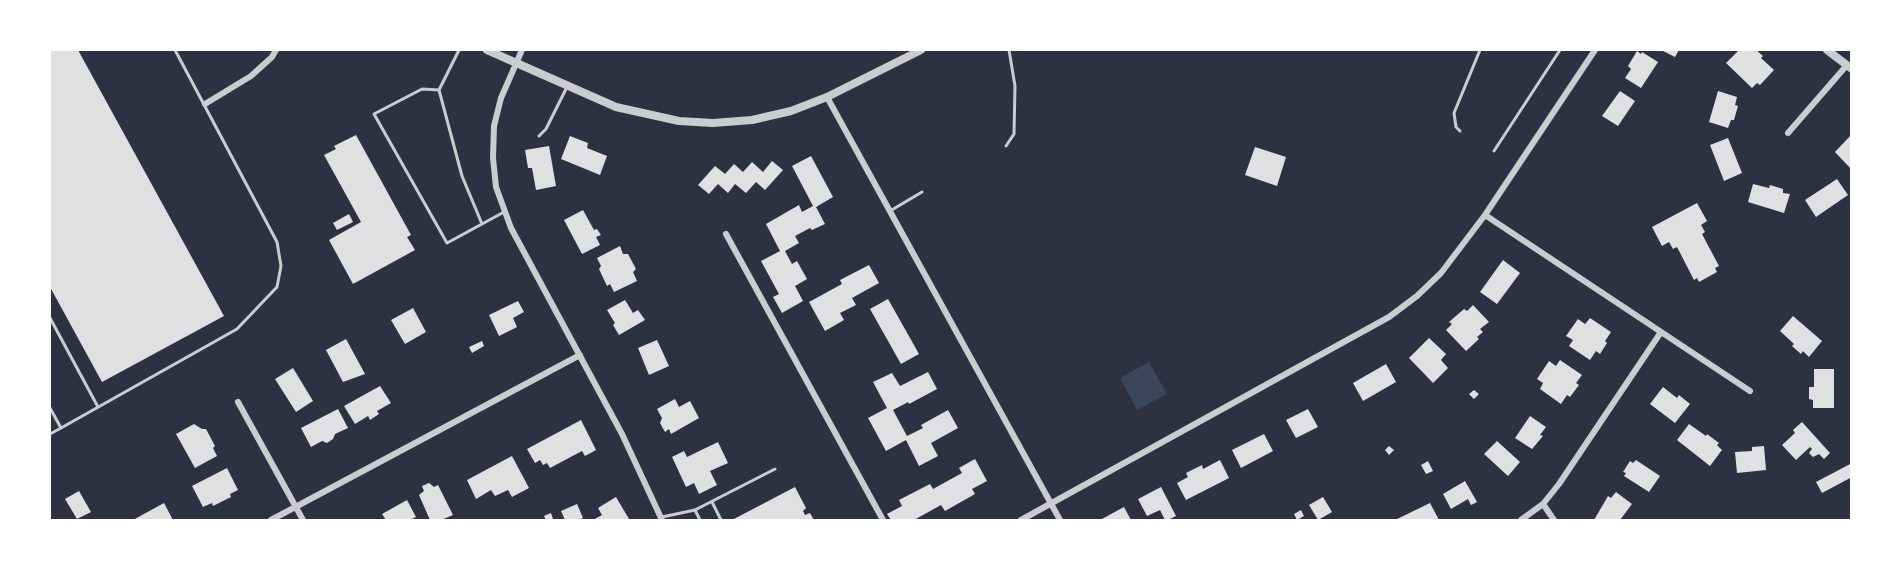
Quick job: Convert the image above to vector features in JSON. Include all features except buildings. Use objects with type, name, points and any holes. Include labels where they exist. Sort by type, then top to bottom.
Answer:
[{"type":"street","points":[[205,104],[251,76],[272,57],[276,50]]},
{"type":"street","points":[[488,50],[616,107],[679,121],[713,123],[752,120],[791,111],[827,97],[921,50]]},
{"type":"street","points":[[522,50],[501,98],[494,126],[493,158],[496,187],[511,228],[622,434],[661,519]]},
{"type":"street","points":[[1021,520],[1389,317],[1417,296],[1440,273],[1485,215],[1595,50]]},
{"type":"street","points":[[1788,133],[1849,67],[1827,50]]},
{"type":"street","points":[[827,97],[1060,520]]},
{"type":"street","points":[[1485,215],[1750,391]]},
{"type":"street","points":[[726,234],[883,520]]},
{"type":"street","points":[[1521,520],[1543,504],[1559,484],[1661,332]]},
{"type":"street","points":[[271,520],[580,355]]},
{"type":"street","points":[[238,402],[303,520]]},
{"type":"street","points":[[1543,504],[1554,520]]},
{"type":"lane","points":[[50,434],[237,329],[276,287],[281,266],[277,242],[175,50]]},
{"type":"lane","points":[[459,50],[439,90],[462,176],[482,224]]},
{"type":"lane","points":[[1006,146],[1014,134],[1015,94],[1008,50]]},
{"type":"lane","points":[[1460,131],[1456,127],[1454,113],[1480,50]]},
{"type":"lane","points":[[1494,151],[1560,50]]},
{"type":"lane","points":[[538,136],[546,129],[568,86]]},
{"type":"lane","points":[[439,90],[422,89],[374,114],[447,243],[505,212]]},
{"type":"lane","points":[[890,211],[922,192]]},
{"type":"lane","points":[[50,318],[98,407]]},
{"type":"lane","points":[[50,408],[60,428]]},
{"type":"lane","points":[[661,519],[695,510],[775,469]]},
{"type":"lane","points":[[712,502],[721,520]]},
{"type":"lane","points":[[695,510],[700,520]]},
{"type":"shaded area","points":[[1149,362],[1167,394],[1137,410],[1120,378]]}]
